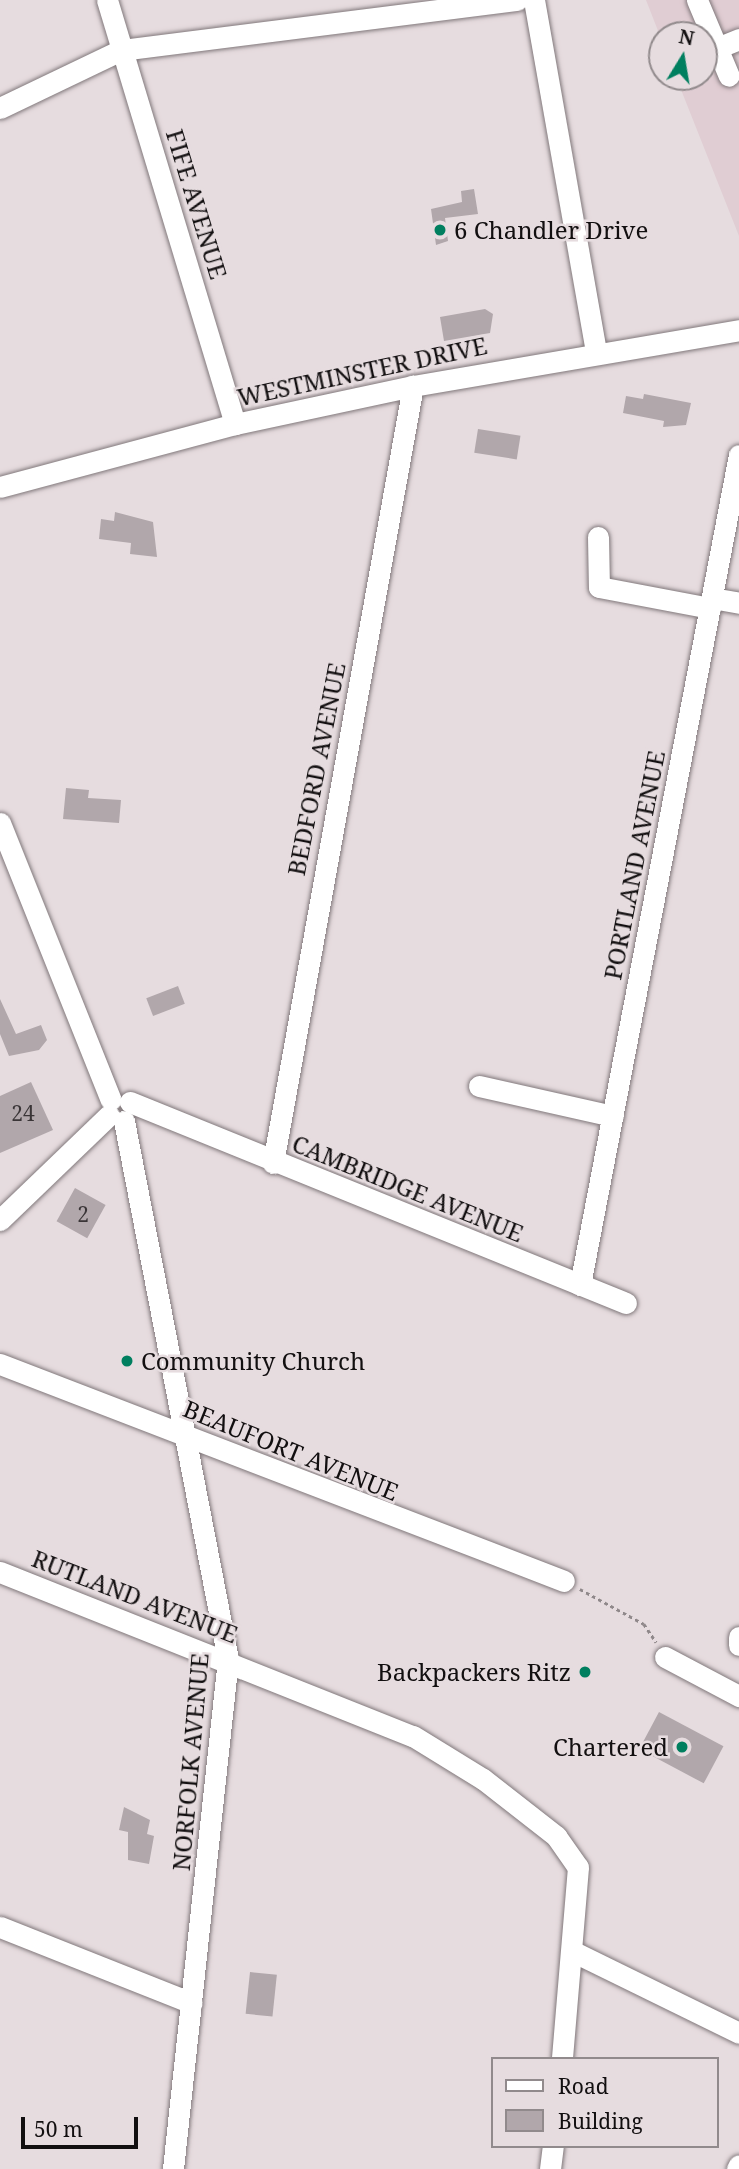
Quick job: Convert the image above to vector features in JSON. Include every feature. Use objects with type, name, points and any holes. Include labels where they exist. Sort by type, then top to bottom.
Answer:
[{"type":"street","name":"FIFE AVENUE","points":[[107,0],[235,424]]},
{"type":"street","points":[[0,108],[121,50],[517,0]]},
{"type":"street","points":[[534,0],[596,352]]},
{"type":"street","points":[[697,0],[706,21]]},
{"type":"street","points":[[718,48],[739,39]]},
{"type":"street","points":[[718,50],[729,76]]},
{"type":"street","name":"WESTMINSTER DRIVE","points":[[0,487],[235,424],[413,386],[596,352],[739,330]]},
{"type":"street","name":"BEDFORD AVENUE","points":[[273,1163],[413,386]]},
{"type":"street","name":"PORTLAND AVENUE","points":[[580,1285],[739,455]]},
{"type":"street","points":[[598,537],[599,587],[711,603],[739,603]]},
{"type":"street","points":[[0,823],[118,1110],[0,1220]]},
{"type":"street","points":[[479,1086],[613,1116]]},
{"type":"street","name":"CAMBRIDGE AVENUE","points":[[118,1110],[172,1122],[626,1303]]},
{"type":"street","name":"NORFOLK AVENUE","points":[[118,1110],[187,1437],[228,1659],[173,2169]]},
{"type":"street","name":"BEAUFORT AVENUE","points":[[0,1364],[564,1581]]},
{"type":"street","name":"RUTLAND AVENUE","points":[[0,1572],[228,1659],[438,1750],[522,1808],[575,1858],[574,1952]]},
{"type":"street","points":[[739,1637],[739,1645]]},
{"type":"street","points":[[665,1657],[739,1696]]},
{"type":"street","points":[[0,1927],[192,2003]]},
{"type":"street","points":[[562,2057],[574,1952],[739,2033]]},
{"type":"street","points":[[550,2169],[553,2148]]},
{"type":"path","points":[[564,1581],[644,1624],[665,1657]]},
{"type":"shaded area","points":[[646,0],[739,0],[739,236],[682,91],[718,91],[718,21],[654,21]]},
{"type":"building","name":"6 Chandler Drive","points":[[474,189],[478,214],[445,218],[448,241],[436,245],[431,209],[462,202],[461,191]]},
{"type":"building","points":[[485,309],[493,314],[490,333],[444,341],[440,317]]},
{"type":"building","points":[[644,394],[691,403],[686,425],[663,427],[664,421],[623,413],[626,396],[643,399]]},
{"type":"building","points":[[478,429],[520,436],[517,459],[474,453]]},
{"type":"building","points":[[115,512],[153,522],[157,557],[130,554],[131,543],[99,539],[101,519],[114,521]]},
{"type":"building","points":[[66,788],[89,790],[88,798],[121,800],[119,823],[63,819]]},
{"type":"building","points":[[178,986],[185,1004],[153,1016],[146,998]]},
{"type":"building","points":[[0,999],[16,1034],[41,1025],[47,1040],[39,1050],[9,1056],[0,1034]]},
{"type":"building","points":[[31,1082],[53,1130],[0,1153],[0,1096]]},
{"type":"building","points":[[75,1188],[106,1205],[87,1238],[57,1221]]},
{"type":"building","name":"Chartered","points":[[659,1712],[723,1746],[704,1783],[639,1749]]},
{"type":"building","points":[[124,1807],[150,1820],[147,1834],[154,1836],[149,1864],[128,1860],[128,1832],[119,1830]]},
{"type":"building","points":[[250,1972],[277,1975],[272,2017],[246,2014]]},
{"type":"place","name":"6 Chandler Drive","points":[[440,230]]},
{"type":"place","name":"Community Church","points":[[127,1361]]},
{"type":"place","name":"Backpackers Ritz","points":[[585,1672]]},
{"type":"place","name":"Chartered","points":[[682,1747]]}]
